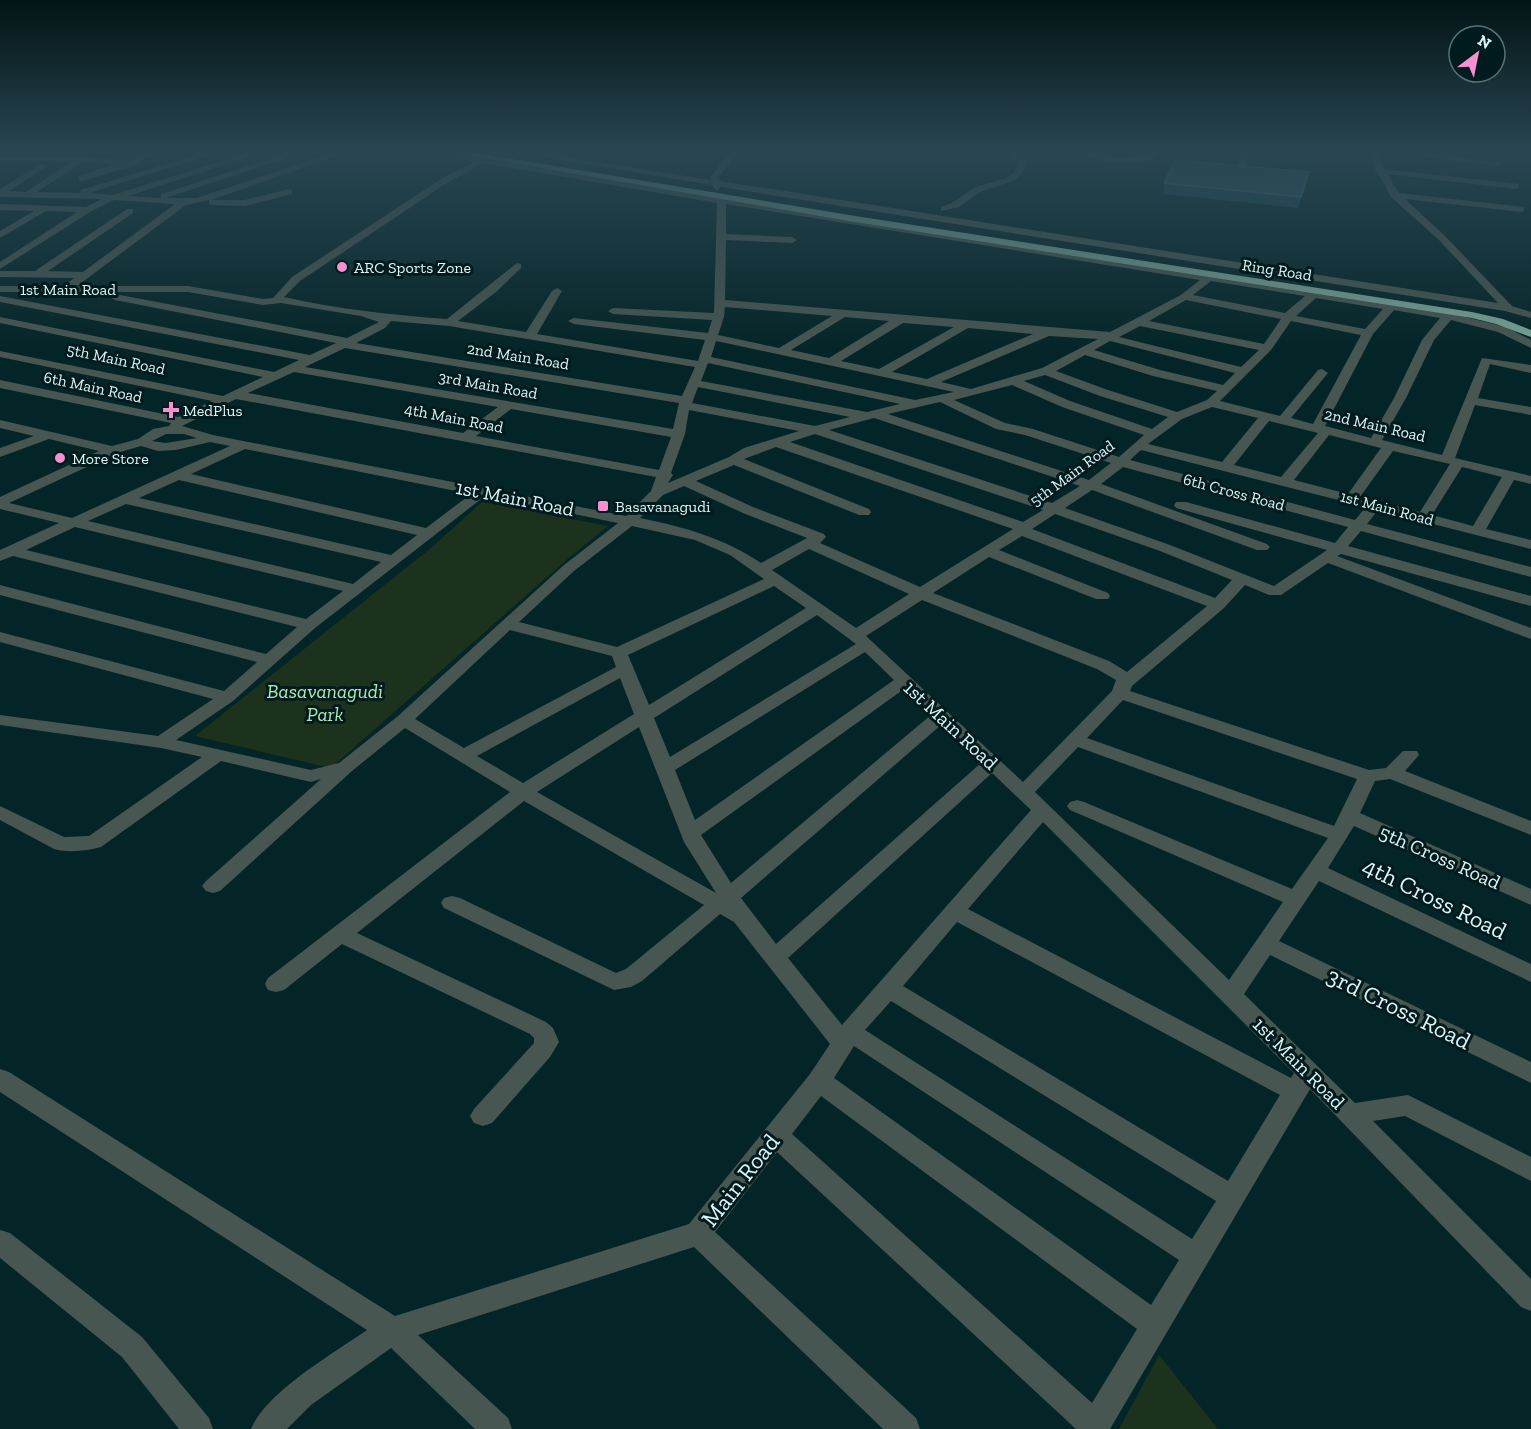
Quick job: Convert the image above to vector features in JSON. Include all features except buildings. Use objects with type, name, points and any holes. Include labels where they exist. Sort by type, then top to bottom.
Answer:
[{"type":"highway","name":"Ring Road","points":[[868,218],[1498,321],[1531,334]]},
{"type":"highway","name":"Ring Road","points":[[884,218],[1510,311],[1531,322]]},
{"type":"street","points":[[0,235],[29,218]]},
{"type":"street","points":[[0,266],[75,218]]},
{"type":"street","points":[[38,274],[131,218]]},
{"type":"street","points":[[66,289],[162,218]]},
{"type":"street","points":[[281,300],[278,297],[280,292],[296,279],[389,218]]},
{"type":"street","points":[[213,886],[346,767],[404,720],[570,568],[629,521],[658,492],[666,475],[686,403],[719,317],[720,218]]},
{"type":"street","points":[[861,218],[1209,278],[1449,315],[1495,327],[1522,338],[1531,345]]},
{"type":"street","points":[[1420,218],[1439,235],[1510,311],[1531,315]]},
{"type":"street","points":[[721,237],[792,240]]},
{"type":"street","points":[[448,323],[492,290],[517,266]]},
{"type":"street","points":[[0,274],[88,274]]},
{"type":"street","points":[[658,492],[734,460],[749,451],[776,442],[916,403],[970,393],[1046,370],[1185,297],[1209,278]]},
{"type":"street","name":"1st Main Road","points":[[0,289],[188,289],[263,302],[281,300],[379,317],[448,323],[703,362],[916,403]]},
{"type":"street","name":"2nd Main Road","points":[[66,289],[346,343],[686,403],[815,430],[1055,509],[1243,578],[1275,592],[1333,552]]},
{"type":"street","points":[[530,336],[557,291]]},
{"type":"street","name":"5th Main Road","points":[[666,766],[736,726],[860,640],[921,594],[1091,485],[1121,462],[1138,445],[1178,416],[1211,403],[1267,348],[1288,317],[1314,294]]},
{"type":"street","points":[[1185,297],[1368,333]]},
{"type":"street","points":[[0,299],[311,359]]},
{"type":"street","points":[[720,303],[1111,337],[1243,371]]},
{"type":"street","points":[[1285,482],[1322,430],[1368,333],[1391,307]]},
{"type":"street","points":[[613,311],[719,317]]},
{"type":"street","points":[[1498,321],[1510,311]]},
{"type":"street","points":[[782,351],[845,313]]},
{"type":"street","points":[[1375,442],[1425,346],[1443,319],[1449,315]]},
{"type":"street","points":[[0,504],[112,450],[143,441],[381,326],[386,321],[379,317]]},
{"type":"street","points":[[831,362],[901,319]]},
{"type":"street","points":[[0,320],[276,376]]},
{"type":"street","points":[[574,321],[711,337],[931,382],[970,393]]},
{"type":"street","points":[[1138,322],[1267,348]]},
{"type":"street","points":[[883,372],[968,324]]},
{"type":"street","points":[[931,382],[1046,332]]},
{"type":"street","points":[[1085,351],[1157,373],[1225,389]]},
{"type":"street","name":"5th Main Road","points":[[0,354],[230,397]]},
{"type":"street","points":[[1424,518],[1453,461],[1470,400],[1486,360],[1531,369]]},
{"type":"street","name":"3rd Main Road","points":[[292,368],[678,434]]},
{"type":"street","points":[[1046,370],[1104,393],[1178,416]]},
{"type":"street","points":[[1283,420],[1322,373]]},
{"type":"street","points":[[1013,381],[1066,404],[1155,434]]},
{"type":"street","points":[[694,383],[871,415],[1091,485],[1262,548]]},
{"type":"street","name":"6th Main Road","points":[[0,384],[176,425],[210,438]]},
{"type":"street","name":"4th Main Road","points":[[230,397],[466,437],[666,475]]},
{"type":"street","name":"6th Cross Road","points":[[943,399],[1000,426],[1028,432],[1121,462],[1531,572]]},
{"type":"street","points":[[1470,400],[1531,411]]},
{"type":"street","name":"2nd Main Road","points":[[1211,403],[1531,480]]},
{"type":"street","points":[[466,437],[508,405]]},
{"type":"street","points":[[1225,467],[1266,416]]},
{"type":"street","points":[[0,424],[112,450]]},
{"type":"street","points":[[0,453],[48,435]]},
{"type":"street","points":[[143,441],[151,446],[164,446],[210,438]]},
{"type":"street","name":"1st Main Road","points":[[210,438],[700,537],[735,552],[769,574],[860,640],[1024,792],[1231,995],[1302,1082],[1350,1114],[1531,1298]]},
{"type":"street","points":[[776,442],[1023,529],[1218,605]]},
{"type":"street","points":[[6,554],[245,444]]},
{"type":"street","name":"1st Main Road","points":[[1138,445],[1531,545]]},
{"type":"street","points":[[1352,498],[1390,445]]},
{"type":"street","points":[[734,460],[864,512]]},
{"type":"street","points":[[1477,531],[1510,474]]},
{"type":"street","points":[[177,475],[428,533]]},
{"type":"street","points":[[464,756],[769,574],[819,537],[748,510],[685,481]]},
{"type":"street","points":[[161,742],[226,697],[355,589],[482,492]]},
{"type":"street","points":[[125,499],[393,560]]},
{"type":"street","points":[[0,504],[72,524],[355,589]]},
{"type":"street","points":[[1181,505],[1333,552],[1531,601]]},
{"type":"street","points":[[1333,552],[1359,526],[1375,505]]},
{"type":"street","points":[[808,543],[921,594],[1103,665],[1124,678],[1122,688]]},
{"type":"street","points":[[988,551],[1102,596]]},
{"type":"street","points":[[1333,552],[1531,634]]},
{"type":"street","points":[[6,554],[309,626]]},
{"type":"street","points":[[1024,792],[1122,688],[1218,605],[1243,578]]},
{"type":"street","points":[[0,590],[271,660]]},
{"type":"street","points":[[276,984],[523,792],[642,715],[817,608]]},
{"type":"street","points":[[507,624],[622,661]]},
{"type":"street","points":[[0,637],[226,697]]},
{"type":"street","points":[[622,661],[642,715],[666,766],[690,832],[724,900]]},
{"type":"street","points":[[690,832],[904,681]]},
{"type":"street","points":[[1122,688],[1368,776],[1392,773],[1531,828]]},
{"type":"street","points":[[452,903],[614,982],[623,981],[634,975],[724,900],[941,716]]},
{"type":"street","points":[[0,720],[161,742],[311,776],[346,767]]},
{"type":"street","points":[[404,720],[523,792],[724,900],[743,918],[846,1037],[1196,1256]]},
{"type":"street","points":[[1075,740],[1340,835]]},
{"type":"street","points":[[0,812],[61,844],[94,842],[217,755]]},
{"type":"street","points":[[1392,773],[1410,755]]},
{"type":"street","points":[[775,957],[992,763]]},
{"type":"street","points":[[1231,995],[1340,835],[1368,776]]},
{"type":"street","points":[[1077,806],[1296,899]]},
{"type":"street","name":"Main Road","points":[[266,1429],[300,1395],[392,1330],[698,1233],[819,1081],[846,1037],[1042,810]]},
{"type":"street","name":"5th Cross Road","points":[[1350,816],[1531,898]]},
{"type":"street","name":"4th Cross Road","points":[[1316,871],[1531,974]]},
{"type":"street","points":[[776,1135],[1094,1427],[1302,1082],[954,911]]},
{"type":"street","points":[[340,934],[538,1028],[545,1034],[547,1042],[542,1050],[483,1116]]},
{"type":"street","name":"3rd Cross Road","points":[[1266,944],[1531,1073]]},
{"type":"street","points":[[888,988],[1232,1197]]},
{"type":"street","points":[[0,1079],[392,1330],[496,1429]]},
{"type":"street","points":[[819,1081],[1155,1325]]},
{"type":"street","points":[[1350,1114],[1408,1106],[1531,1170]]},
{"type":"street","points":[[698,1233],[905,1429]]},
{"type":"street","points":[[0,1242],[132,1347],[198,1429]]},
{"type":"green space","name":"Basavanagudi Park","points":[[482,502],[608,526],[564,562],[331,768],[195,736],[431,548]]},
{"type":"green space","points":[[1159,1355],[1218,1429],[1119,1429]]},
{"type":"place","name":"ARC Sports Zone","points":[[342,267]]},
{"type":"place","name":"MedPlus","points":[[171,410]]},
{"type":"place","name":"More Store","points":[[60,458]]},
{"type":"place","name":"Basavanagudi","points":[[603,506]]}]
